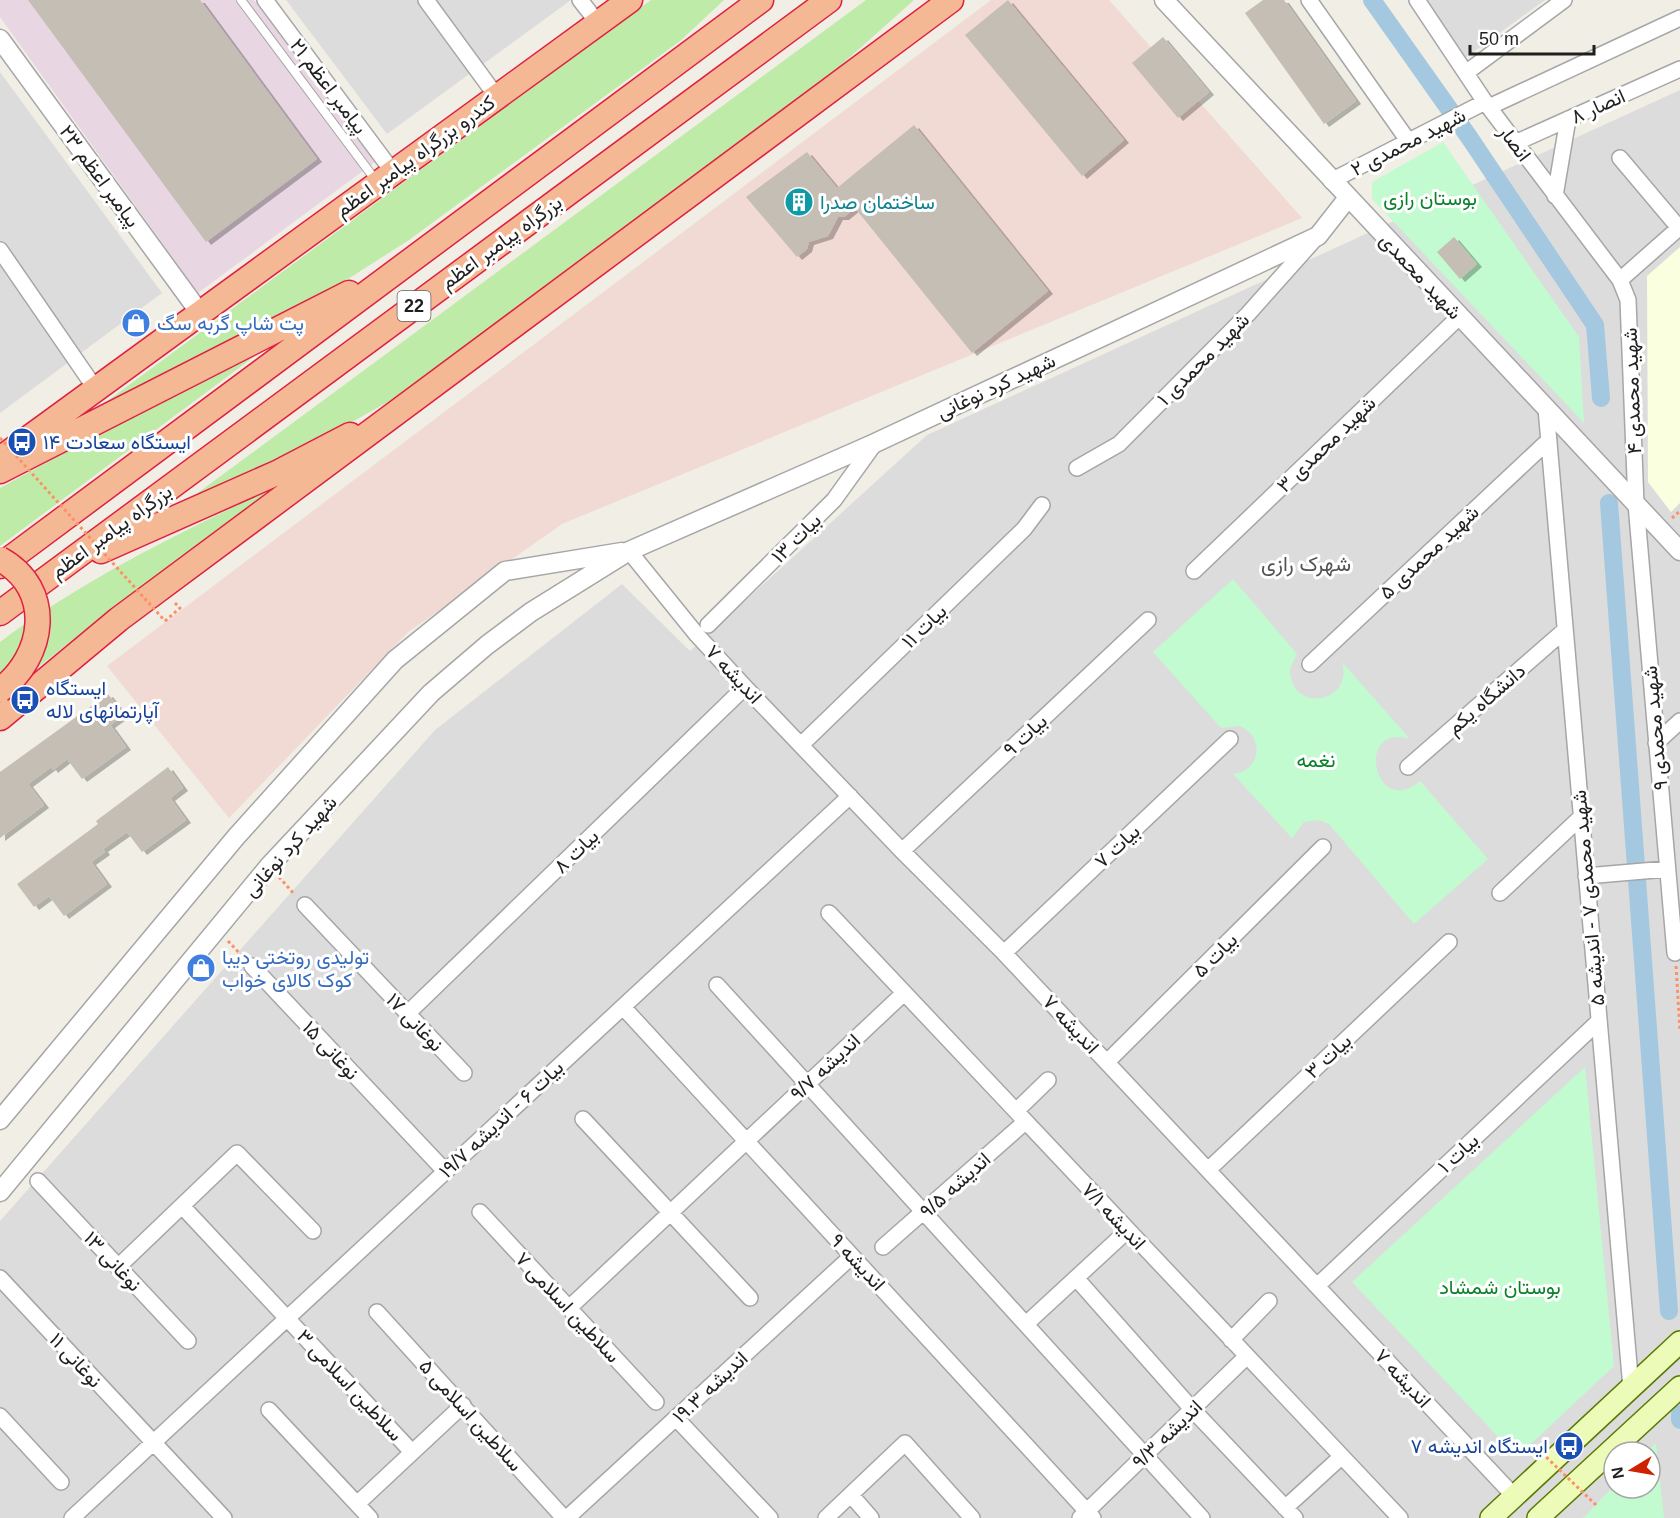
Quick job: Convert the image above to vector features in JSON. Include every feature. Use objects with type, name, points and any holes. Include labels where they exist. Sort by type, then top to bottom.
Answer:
[{"type":"highway","name":"کندرو بزرگراه پیامبر اعظم","points":[[0,459],[630,0]]},
{"type":"highway","points":[[687,56],[740,0]]},
{"type":"highway","name":"بزرگراه پیامبر اعظم","points":[[0,566],[761,0]]},
{"type":"highway","name":"بزرگراه پیامبر اعظم","points":[[0,613],[830,0]]},
{"type":"highway","points":[[887,47],[932,0]]},
{"type":"highway","points":[[0,718],[119,619],[951,0]]},
{"type":"highway","points":[[0,471],[410,262]]},
{"type":"highway","points":[[58,570],[279,472],[416,400]]},
{"type":"highway","points":[[0,559],[9,564],[25,581],[35,602],[38,626],[34,649],[22,669],[0,690]]},
{"type":"main road","points":[[1491,1518],[1680,1342]]},
{"type":"main road","points":[[1538,1518],[1680,1387]]},
{"type":"street","name":"پیامبر اعظم ۲۱","points":[[265,0],[385,178]]},
{"type":"street","points":[[426,0],[497,97]]},
{"type":"street","points":[[580,0],[598,23]]},
{"type":"street","name":"شهید محمدی","points":[[1164,0],[1347,199],[1680,551]]},
{"type":"street","points":[[1309,0],[1408,142]]},
{"type":"street","name":"انصار","points":[[1417,0],[1515,143],[1620,280]]},
{"type":"street","points":[[1467,72],[1564,0]]},
{"type":"street","points":[[1487,104],[1680,18]]},
{"type":"street","name":"پیامبر اعظم ۲۳","points":[[0,39],[200,313]]},
{"type":"street","name":"انصار ۸","points":[[1515,143],[1680,69]]},
{"type":"street","name":"شهید محمدی ۲","points":[[1331,181],[1487,104]]},
{"type":"street","points":[[1555,196],[1568,119]]},
{"type":"street","points":[[1620,158],[1679,227],[1620,280]]},
{"type":"street","name":"شهید کرد نوغانی","points":[[0,1192],[269,867],[431,693],[487,645],[531,612],[629,551],[875,443],[1317,236],[1347,199]]},
{"type":"street","name":"شهید محمدی ۱","points":[[1077,468],[1119,444],[1248,314],[1317,236]]},
{"type":"street","points":[[0,250],[95,388]]},
{"type":"street","name":"شهید محمدی ۴","points":[[1620,280],[1628,300],[1630,320],[1636,504]]},
{"type":"street","name":"شهید محمدی ۳","points":[[1194,571],[1459,317]]},
{"type":"street","name":"شهید محمدی ۷ - اندیشه ۵","points":[[1546,408],[1631,1388]]},
{"type":"street","name":"شهید محمدی ۵","points":[[1310,664],[1549,440]]},
{"type":"street","name":"بیات ۱۳","points":[[708,625],[834,500],[875,443]]},
{"type":"street","name":"شهید محمدی ۹","points":[[1636,504],[1667,869],[1677,951]]},
{"type":"street","name":"بیات ۱۱","points":[[802,744],[1024,530],[1042,505]]},
{"type":"street","name":"شهید کرد نوغانی","points":[[0,1120],[236,837],[395,660],[505,571],[629,551]]},
{"type":"street","name":"اندیشه ۷","points":[[629,551],[697,634],[745,687],[902,851],[1004,953],[1514,1496]]},
{"type":"street","name":"بیات ۹","points":[[902,851],[1149,620]]},
{"type":"street","name":"دانشگاه یکم","points":[[1408,767],[1565,630]]},
{"type":"street","name":"بیات ۸","points":[[407,1014],[745,687]]},
{"type":"street","points":[[1656,743],[1680,722]]},
{"type":"street","name":"بیات ۷","points":[[1004,953],[1230,739]]},
{"type":"street","name":"بیات ۶ - اندیشه ۱۹/۷","points":[[72,1518],[850,796]]},
{"type":"street","points":[[1500,893],[1581,817]]},
{"type":"street","name":"بیات ۵","points":[[1107,1062],[1323,847]]},
{"type":"street","points":[[1586,876],[1667,869]]},
{"type":"street","name":"نوغانی ۱۷","points":[[305,905],[464,1073]]},
{"type":"street","name":"اندیشه ۷/۱","points":[[829,913],[1400,1518]]},
{"type":"street","name":"بیات ۳","points":[[1208,1170],[1449,942]]},
{"type":"street","name":"نوغانی ۱۵","points":[[252,966],[445,1171]]},
{"type":"street","points":[[717,986],[1202,1518]]},
{"type":"street","name":"اندیشه ۹/۷","points":[[569,1308],[904,993]]},
{"type":"street","name":"اندیشه ۹","points":[[623,1006],[1087,1516]]},
{"type":"street","name":"بیات ۱","points":[[1317,1286],[1599,1021]]},
{"type":"street","name":"اندیشه ۹/۵","points":[[883,1247],[925,1212],[1020,1117],[1048,1080]]},
{"type":"street","points":[[583,1119],[750,1298]]},
{"type":"street","points":[[118,1267],[237,1154],[313,1230]]},
{"type":"street","name":"نوغانی ۱۳","points":[[38,1181],[188,1341]]},
{"type":"street","name":"سلاطین اسلامی ۳","points":[[182,1206],[412,1452]]},
{"type":"street","name":"سلاطین اسلامی ۷","points":[[480,1212],[656,1402]]},
{"type":"street","points":[[1026,1324],[1128,1230]]},
{"type":"street","name":"اندیشه ۱۹.۳","points":[[566,1518],[852,1256]]},
{"type":"street","name":"نوغانی ۱۱","points":[[0,1278],[224,1518]]},
{"type":"street","points":[[1076,1278],[1192,1409],[1290,1513],[1341,1456]]},
{"type":"street","points":[[1231,1340],[1269,1301]]},
{"type":"street","name":"سلاطین اسلامی ۵","points":[[377,1312],[566,1518]]},
{"type":"street","name":"اندیشه ۹/۳","points":[[1087,1516],[1144,1456],[1247,1356]]},
{"type":"street","points":[[357,1504],[463,1405]]},
{"type":"street","points":[[269,1410],[370,1518]]},
{"type":"street","points":[[0,1416],[61,1482]]},
{"type":"street","points":[[676,1418],[770,1518]]},
{"type":"street","points":[[826,1518],[905,1443],[972,1518]]},
{"type":"street","points":[[851,1495],[871,1518]]},
{"type":"lane","points":[[241,0],[385,178]]},
{"type":"path","points":[[0,438],[165,621],[180,608],[175,603],[170,608]]},
{"type":"path","points":[[269,867],[305,905]]},
{"type":"path","points":[[217,929],[252,966]]},
{"type":"path","points":[[1677,951],[1680,1030]]},
{"type":"path","points":[[1542,1454],[1596,1505]]},
{"type":"shaded area","points":[[0,0],[254,0],[375,162],[198,293],[0,17]]},
{"type":"shaded area","points":[[286,0],[571,0],[387,134]]},
{"type":"shaded area","points":[[991,0],[1109,0],[1302,218],[562,524],[407,633],[229,818],[107,666]]},
{"type":"shaded area","points":[[1425,0],[1545,0],[1465,58]]},
{"type":"shaded area","points":[[0,72],[162,293],[0,413]]},
{"type":"shaded area","points":[[1680,90],[1680,1518],[0,1518],[0,1221],[435,730],[622,584],[690,651],[927,435]]},
{"type":"shaded area","points":[[1680,247],[1680,503],[1671,512],[1648,482],[1647,276]]},
{"type":"green space","points":[[651,0],[724,0],[680,41],[409,240],[351,277],[114,409],[68,430]]},
{"type":"green space","points":[[866,0],[914,0],[839,67],[393,399],[327,436],[180,506]]},
{"type":"green space","name":"بوستان رازی","points":[[1443,142],[1579,337],[1584,423],[1372,199],[1372,182]]},
{"type":"green space","points":[[290,330],[0,546],[0,488]]},
{"type":"green space","points":[[282,484],[126,598],[0,697],[0,642],[67,596],[137,556]]},
{"type":"green space","name":"نغمه","points":[[1233,579],[1297,654],[1290,669],[1293,683],[1300,693],[1310,698],[1331,695],[1339,687],[1343,676],[1342,662],[1410,739],[1392,738],[1381,744],[1376,755],[1377,768],[1382,780],[1391,788],[1404,790],[1420,781],[1488,859],[1414,924],[1329,824],[1319,820],[1304,822],[1292,838],[1233,774],[1242,772],[1254,760],[1256,745],[1248,731],[1240,726],[1221,728],[1153,652]]},
{"type":"green space","name":"بوستان شمشاد","points":[[1585,1067],[1614,1366],[1517,1457],[1352,1282]]},
{"type":"green space","points":[[1602,1498],[1662,1499],[1664,1518],[1583,1518]]},
{"type":"building","points":[[28,0],[200,0],[317,159],[206,242]]},
{"type":"building","points":[[1008,0],[1124,140],[1082,176],[965,35]]},
{"type":"building","points":[[1263,0],[1284,0],[1356,101],[1324,124],[1245,13]]},
{"type":"building","points":[[1163,37],[1209,92],[1178,118],[1132,63]]},
{"type":"building","points":[[914,125],[1048,291],[972,353],[855,208],[844,217],[838,217],[828,236],[809,242],[807,249],[797,257],[746,197],[807,152],[837,188]]},
{"type":"building","points":[[1454,237],[1477,264],[1460,279],[1437,252]]},
{"type":"building","points":[[108,694],[124,715],[110,725],[126,747],[82,779],[67,759],[53,770],[51,767],[28,784],[44,805],[0,838],[0,772]]},
{"type":"building","points":[[168,767],[183,788],[170,798],[186,820],[142,852],[127,832],[103,849],[105,852],[91,862],[107,884],[64,916],[49,896],[34,907],[17,884],[98,824],[96,821]]},
{"type":"waterway","points":[[1372,0],[1469,137],[1595,325],[1601,398]]},
{"type":"waterway","points":[[1609,503],[1669,1311]]},
{"type":"waterway","points":[[1680,1414],[1680,1420]]},
{"type":"place","name":"ساختمان صدرا","points":[[799,202]]},
{"type":"place","name":"پت شاپ گربه سگ","points":[[136,323]]},
{"type":"place","name":"ایستگاه سعادت ۱۴","points":[[22,442]]},
{"type":"place","name":"ایستگاه آپارتمانهای لاله","points":[[25,700]]},
{"type":"place","name":"تولیدی روتختی دیبا کوک کالای خواب","points":[[201,968]]},
{"type":"place","name":"ایستگاه اندیشه ۷","points":[[1569,1446]]},
{"type":"district","name":"شهرک رازی","points":[[1306,564]]}]
